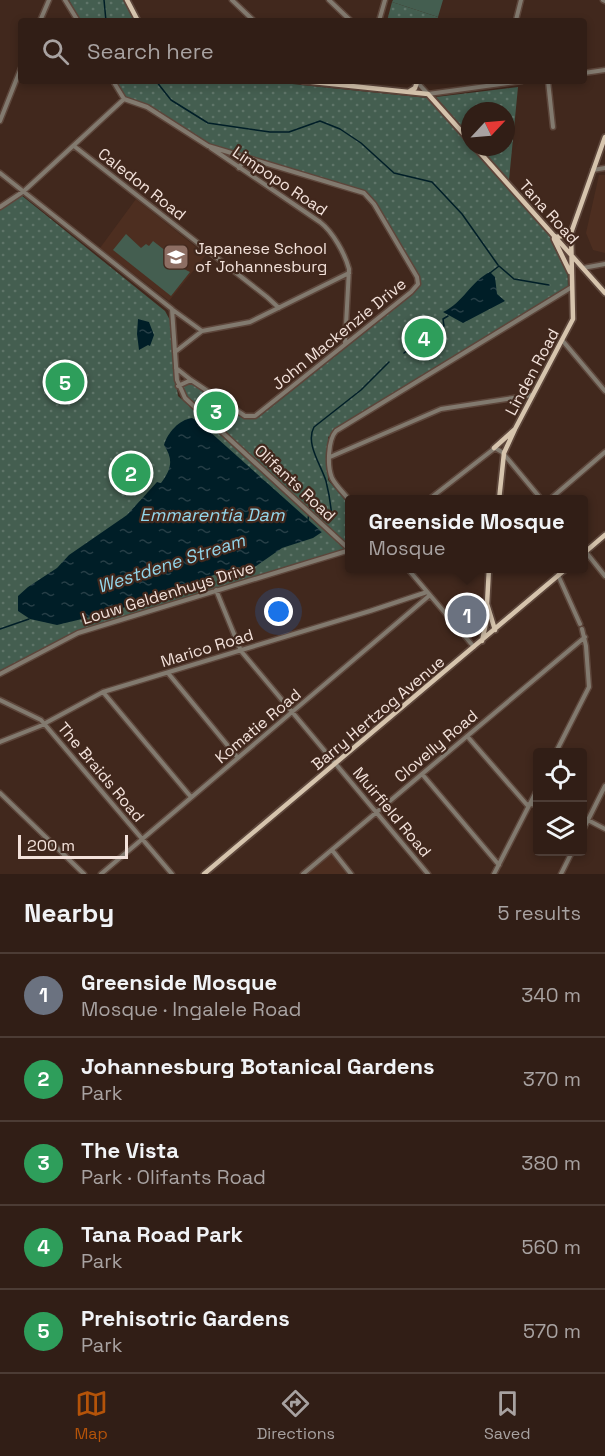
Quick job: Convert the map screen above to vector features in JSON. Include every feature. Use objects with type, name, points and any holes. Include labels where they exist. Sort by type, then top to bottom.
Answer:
[{"type":"main road","points":[[127,0],[136,18]]},
{"type":"main road","points":[[335,84],[428,94],[461,131]]},
{"type":"main road","points":[[410,91],[416,84]]},
{"type":"main road","name":"Linden Road","points":[[500,495],[504,453],[574,316],[570,255],[572,229],[605,136]]},
{"type":"main road","name":"Tana Road","points":[[483,156],[605,293]]},
{"type":"main road","points":[[572,229],[565,235],[553,235],[572,274]]},
{"type":"main road","points":[[572,274],[576,267],[582,268]]},
{"type":"main road","points":[[494,448],[515,429]]},
{"type":"main road","points":[[588,549],[605,535]]},
{"type":"main road","points":[[482,641],[488,611],[489,573]]},
{"type":"main road","name":"Barry Hertzog Avenue","points":[[204,874],[561,573]]},
{"type":"main road","points":[[488,611],[495,630]]},
{"type":"street","points":[[41,18],[49,0]]},
{"type":"street","points":[[65,0],[76,18]]},
{"type":"street","points":[[232,0],[251,18]]},
{"type":"street","points":[[329,0],[348,18]]},
{"type":"street","points":[[380,18],[385,0]]},
{"type":"street","points":[[516,18],[521,0]]},
{"type":"street","points":[[587,73],[605,70]]},
{"type":"street","points":[[0,121],[18,75]]},
{"type":"street","points":[[0,207],[24,191],[124,99],[115,84]]},
{"type":"street","points":[[419,84],[428,94],[498,84]]},
{"type":"street","points":[[548,84],[553,127]]},
{"type":"street","name":"John Mackenzie Drive","points":[[124,99],[147,107],[208,146],[364,193],[374,204],[416,274],[418,283],[414,290],[267,407],[251,417],[245,416],[175,367]]},
{"type":"street","name":"Caledon Road","points":[[74,146],[279,308]]},
{"type":"street","name":"Limpopo Road","points":[[208,146],[324,224],[346,260],[349,273],[345,344]]},
{"type":"street","points":[[239,168],[246,157]]},
{"type":"street","points":[[593,170],[605,168]]},
{"type":"street","points":[[0,173],[202,331]]},
{"type":"street","points":[[582,268],[605,264]]},
{"type":"street","points":[[175,353],[202,331],[242,325],[349,273]]},
{"type":"street","points":[[345,495],[332,478],[330,469],[331,438],[336,431],[572,287]]},
{"type":"street","name":"Olifants Road","points":[[172,309],[178,386],[189,402],[345,545]]},
{"type":"street","points":[[562,340],[605,391]]},
{"type":"street","points":[[178,386],[191,380]]},
{"type":"street","points":[[330,457],[445,408],[533,395]]},
{"type":"street","points":[[434,495],[494,448],[504,453],[538,495]]},
{"type":"street","points":[[555,495],[605,452]]},
{"type":"street","points":[[338,553],[339,540]]},
{"type":"street","name":"Louw Geldenhuys Drive","points":[[0,674],[78,633],[345,551]]},
{"type":"street","points":[[588,557],[605,576]]},
{"type":"street","points":[[412,573],[474,647]]},
{"type":"street","points":[[558,575],[585,636],[588,689],[558,748]]},
{"type":"street","name":"Muirfield Road","points":[[216,590],[241,651],[428,874]]},
{"type":"street","name":"Marico Road","points":[[0,742],[45,723],[103,692],[428,593]]},
{"type":"street","name":"Komatie Road","points":[[101,874],[428,593]]},
{"type":"street","name":"Clovelly Road","points":[[303,874],[585,636]]},
{"type":"street","points":[[167,673],[238,758]]},
{"type":"street","points":[[103,692],[191,797]]},
{"type":"street","name":"The Braids Road","points":[[0,700],[38,717],[45,723],[171,874]]},
{"type":"street","points":[[467,736],[529,805],[533,805]]},
{"type":"street","points":[[422,774],[499,865]]},
{"type":"street","points":[[605,786],[588,820],[605,829]]},
{"type":"street","points":[[0,794],[84,874]]},
{"type":"street","points":[[494,874],[533,796]]},
{"type":"street","points":[[332,850],[351,874]]},
{"type":"street","points":[[561,874],[570,856]]},
{"type":"shaded area","points":[[599,175],[605,175],[605,253],[593,250],[586,233]]},
{"type":"shaded area","name":"Japanese School of Johannesburg","points":[[136,199],[206,255],[169,301],[100,248]]},
{"type":"shaded area","points":[[332,850],[351,874],[303,874]]},
{"type":"green space","points":[[69,0],[124,0],[133,18],[79,18]]},
{"type":"green space","points":[[393,0],[443,0],[438,17],[392,2]]},
{"type":"green space","points":[[392,2],[438,17],[438,18],[388,18]]},
{"type":"green space","points":[[117,84],[292,84],[428,98],[461,136],[461,156],[479,156],[567,256],[568,290],[328,437],[328,480],[345,500],[345,543],[188,399],[181,387],[192,382],[245,419],[259,417],[414,293],[417,279],[373,203],[363,193],[209,148],[153,109],[125,98]]},
{"type":"green space","points":[[518,87],[515,118],[515,102],[461,102],[461,126],[436,97]]},
{"type":"green space","points":[[488,156],[511,156],[509,180]]},
{"type":"green space","points":[[21,195],[165,311],[171,322],[172,354],[178,396],[345,550],[72,634],[0,674],[0,209]]},
{"type":"green space","points":[[126,234],[141,248],[146,244],[149,246],[153,241],[171,255],[170,258],[178,263],[178,266],[190,272],[171,296],[113,250]]},
{"type":"water","points":[[490,272],[495,277],[497,294],[505,301],[463,323],[443,312],[456,303],[477,281]]},
{"type":"water","points":[[138,319],[149,322],[154,335],[150,346],[139,350],[137,334]]},
{"type":"water","name":"Emmarentia Dam","points":[[192,418],[322,532],[313,538],[282,548],[252,569],[236,567],[197,581],[169,595],[86,618],[57,625],[30,619],[18,611],[18,596],[28,587],[127,515],[157,482],[161,483],[170,465],[169,455],[164,445],[166,440],[178,424]]},
{"type":"waterway","points":[[104,0],[106,18]]},
{"type":"waterway","points":[[158,84],[171,100],[208,123],[270,132],[289,132],[320,121],[340,129],[361,143],[394,173],[432,182],[462,214],[498,265]]},
{"type":"waterway","points":[[490,273],[499,266],[514,279],[549,285]]},
{"type":"waterway","points":[[404,353],[413,346],[421,332],[444,326],[443,319],[448,316]]},
{"type":"waterway","points":[[308,520],[310,505],[327,520],[332,518],[326,481],[311,440],[314,427],[361,390],[389,362]]},
{"type":"waterway","name":"Westdene Stream","points":[[0,629],[29,619]]},
{"type":"place","name":"Japanese School of Johannesburg","points":[[176,257]]},
{"type":"place","name":"Tana Road Park","points":[[424,338]]},
{"type":"place","name":"Prehisotric Gardens","points":[[65,382]]},
{"type":"place","name":"The Vista","points":[[216,411]]},
{"type":"place","name":"Johannesburg Botanical Gardens","points":[[131,473]]},
{"type":"place","name":"Greenside Mosque","points":[[467,615]]}]
